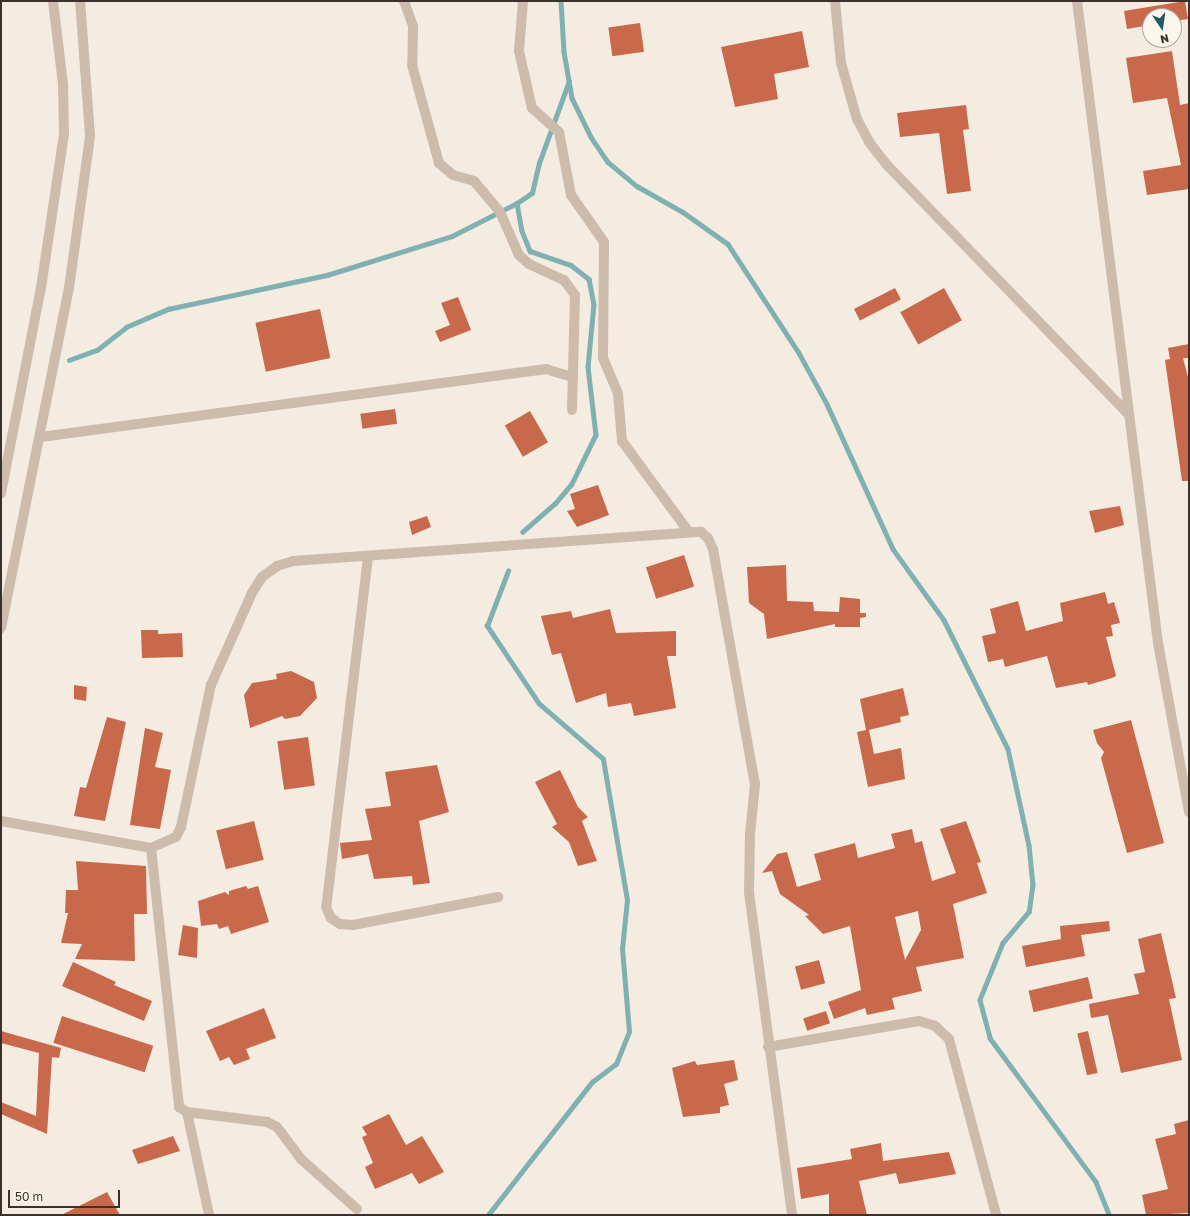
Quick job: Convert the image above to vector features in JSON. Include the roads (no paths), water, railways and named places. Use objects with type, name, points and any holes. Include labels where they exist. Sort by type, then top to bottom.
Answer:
[{"type":"street","points":[[1,493],[41,288],[64,134],[63,84],[53,1]]},
{"type":"street","points":[[1,628],[13,559],[41,437],[69,288],[90,136],[80,1]]},
{"type":"street","points":[[404,1],[413,26],[412,65],[440,163],[453,175],[474,181],[500,212],[519,255],[529,264],[564,280],[575,295],[572,410]]},
{"type":"street","points":[[523,1],[519,51],[532,108],[559,132],[571,194],[604,242],[603,358],[618,394],[622,441],[688,531]]},
{"type":"street","points":[[835,1],[844,77],[857,119],[869,142],[887,166],[1127,413]]},
{"type":"street","points":[[1077,1],[1127,413],[1158,644],[1189,812]]},
{"type":"street","points":[[41,437],[546,369],[573,377]]},
{"type":"street","points":[[1,820],[151,848],[176,837],[181,827],[211,685],[262,577],[277,566],[293,561],[688,531],[701,532],[708,538],[713,549],[755,784],[750,841],[749,892],[768,1047],[792,1215]]},
{"type":"street","points":[[368,556],[326,907],[331,918],[340,924],[353,925],[498,897]]},
{"type":"street","points":[[151,848],[176,1097],[179,1107],[187,1112],[267,1122],[277,1126],[301,1159],[357,1209]]},
{"type":"street","points":[[768,1047],[919,1021],[935,1026],[948,1039],[996,1215]]},
{"type":"street","points":[[187,1112],[209,1215]]},
{"type":"waterway","points":[[561,1],[564,52],[572,98],[591,137],[608,162],[637,186],[683,212],[728,244],[799,353],[827,404],[893,549],[944,620],[1008,749],[1029,845],[1033,885],[1029,912],[1003,943],[980,1000],[990,1038],[1096,1182],[1109,1215]]},
{"type":"waterway","points":[[69,360],[97,350],[126,327],[168,309],[327,275],[452,236],[517,203],[532,193],[539,163],[569,81]]},
{"type":"waterway","points":[[517,203],[522,231],[530,251],[571,265],[589,279],[594,304],[588,367],[596,435],[572,484],[556,503],[523,532]]},
{"type":"waterway","points":[[488,1215],[592,1082],[616,1064],[629,1032],[622,949],[627,900],[603,759],[539,704],[487,626],[508,571]]}]
